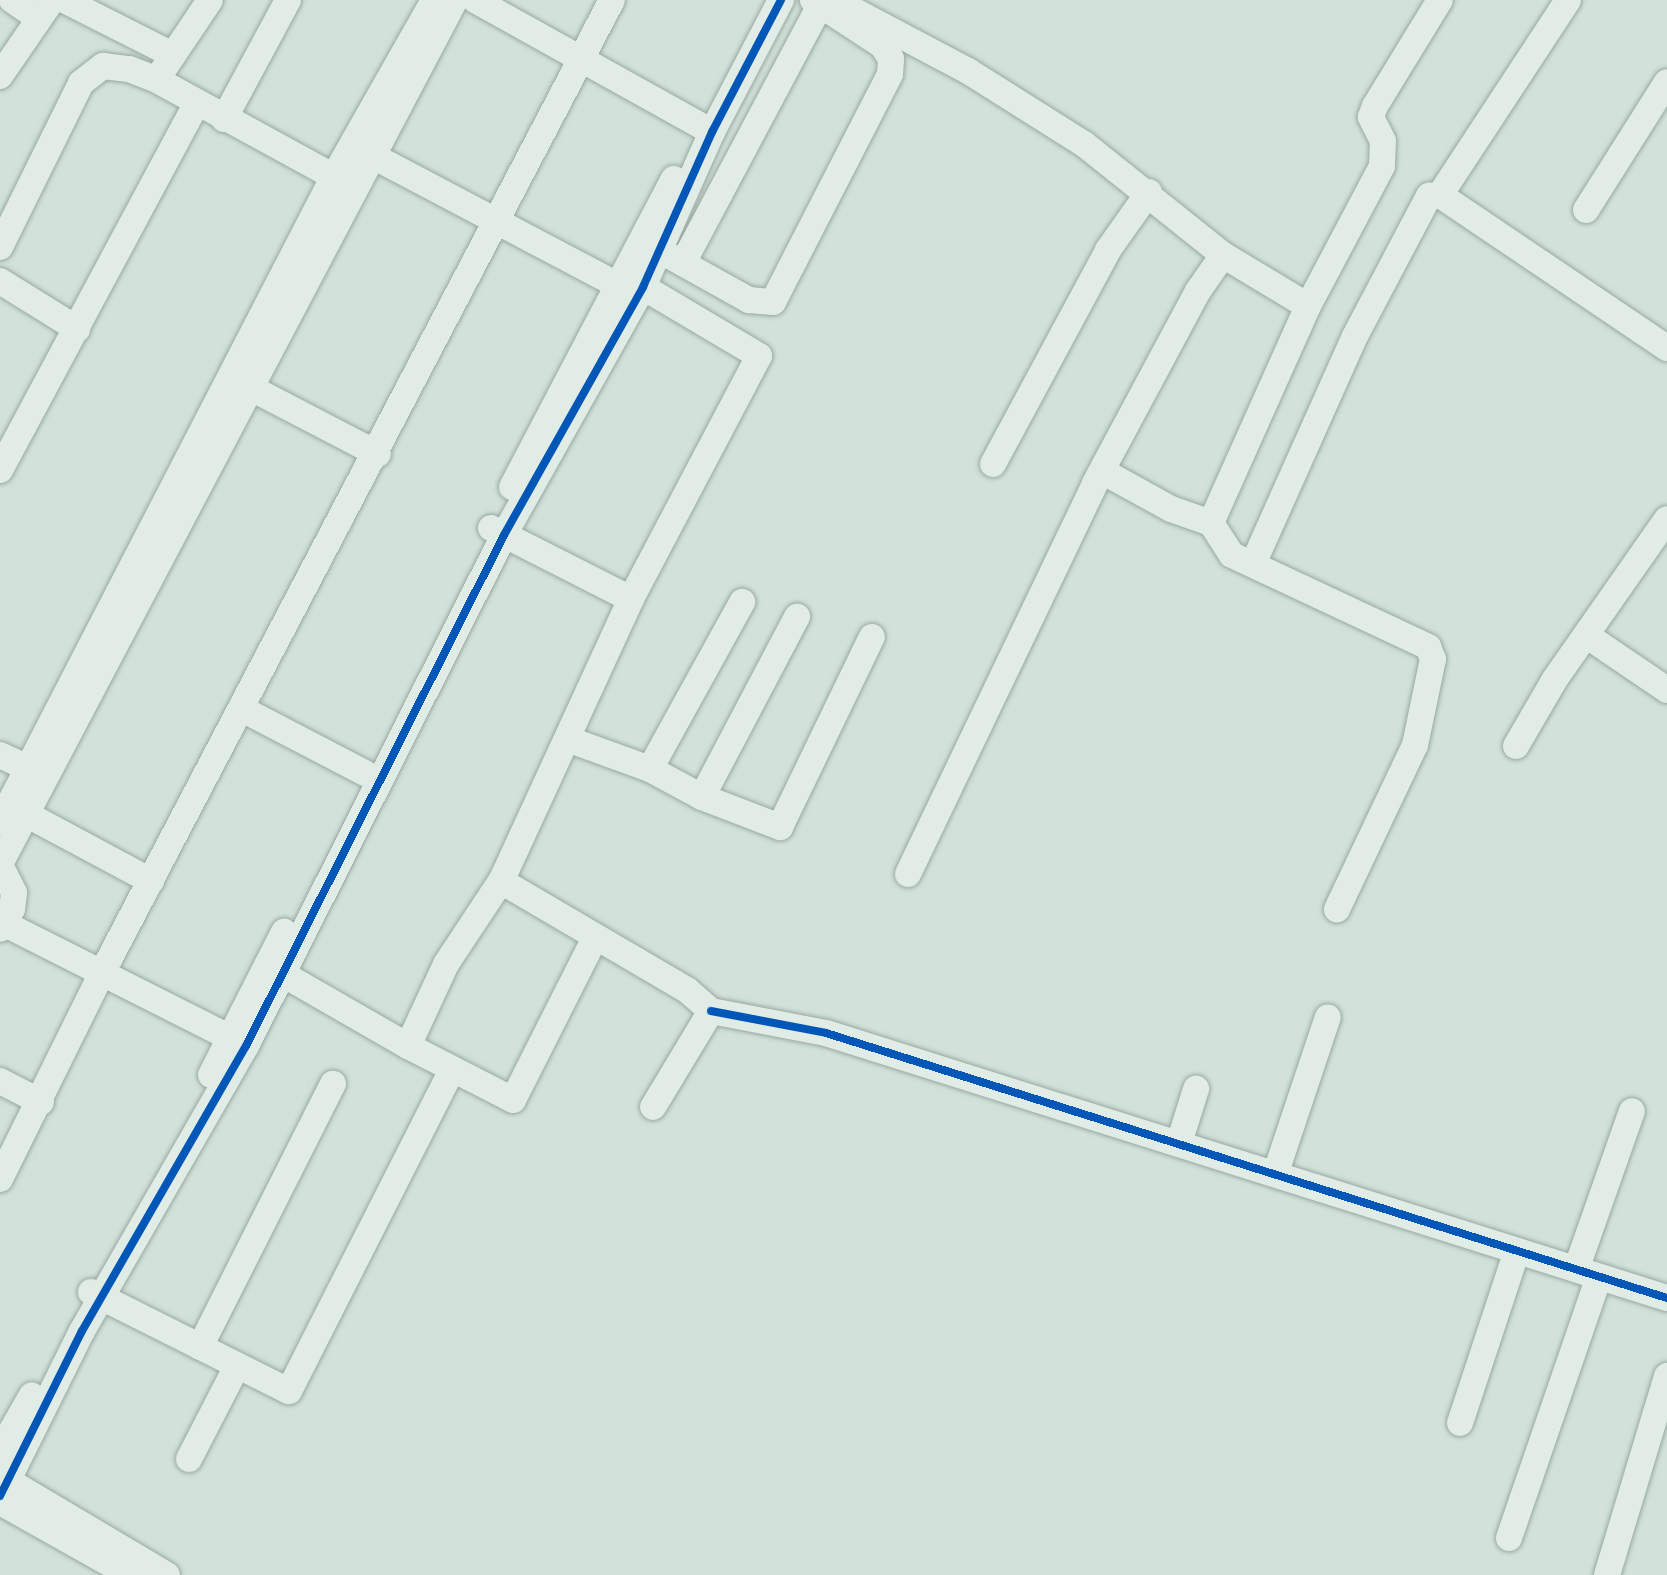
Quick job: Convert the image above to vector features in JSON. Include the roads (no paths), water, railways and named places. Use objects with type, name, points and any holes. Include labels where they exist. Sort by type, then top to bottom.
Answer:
[{"type":"street","points":[[0,76],[46,9],[12,0]]},
{"type":"street","points":[[64,0],[173,55]]},
{"type":"street","points":[[157,80],[210,0]]},
{"type":"street","points":[[224,119],[288,0]]},
{"type":"street","points":[[0,822],[333,178],[434,0]]},
{"type":"street","points":[[238,1042],[103,971],[2,926],[14,893],[0,864],[455,0]]},
{"type":"street","points":[[475,0],[708,129]]},
{"type":"street","points":[[0,1179],[41,1102],[103,971],[378,454],[612,0]]},
{"type":"street","points":[[275,969],[365,773],[498,532],[643,287],[763,0]]},
{"type":"street","points":[[0,1451],[96,1294],[238,1042],[498,532],[616,284],[781,0]]},
{"type":"street","points":[[1211,523],[1308,306],[1382,166],[1383,141],[1371,117],[1375,106],[1440,0]]},
{"type":"street","points":[[1440,195],[1568,0]]},
{"type":"street","points":[[659,250],[749,300],[773,302],[890,74],[891,59],[883,46],[822,2]]},
{"type":"street","points":[[822,2],[968,71],[1149,192],[1223,255],[1308,306]]},
{"type":"street","points":[[683,263],[822,2]]},
{"type":"street","points":[[0,247],[91,72],[114,66],[157,80],[196,104],[357,189]]},
{"type":"street","points":[[1586,210],[1667,82]]},
{"type":"street","points":[[0,470],[196,104]]},
{"type":"street","points":[[371,155],[616,284],[643,287],[759,356],[631,599],[570,740],[501,881],[446,964],[408,1046]]},
{"type":"street","points":[[993,464],[1108,250],[1149,192]]},
{"type":"street","points":[[1253,564],[1419,208],[1429,196],[1440,195],[1667,348]]},
{"type":"street","points":[[908,874],[1102,471],[1198,291],[1223,255]]},
{"type":"street","points":[[0,281],[77,329]]},
{"type":"street","points":[[251,388],[378,454]]},
{"type":"street","points":[[1102,471],[1171,509],[1211,523],[1232,555],[1428,647],[1433,659],[1415,745],[1337,909]]},
{"type":"street","points":[[1516,746],[1586,635],[1667,519]]},
{"type":"street","points":[[498,532],[631,599]]},
{"type":"street","points":[[650,769],[742,602]]},
{"type":"street","points":[[702,797],[797,617]]},
{"type":"street","points":[[1586,635],[1667,690]]},
{"type":"street","points":[[570,740],[650,769],[702,797],[780,827],[872,637]]},
{"type":"street","points":[[242,709],[365,773]]},
{"type":"street","points":[[0,755],[28,768]]},
{"type":"street","points":[[26,814],[151,881]]},
{"type":"street","points":[[501,881],[687,990],[711,1011],[826,1033],[1667,1297]]},
{"type":"street","points":[[275,969],[451,1071],[513,1100],[595,938]]},
{"type":"street","points":[[653,1107],[711,1011]]},
{"type":"street","points":[[1276,1172],[1328,1017]]},
{"type":"street","points":[[96,1294],[289,1391],[451,1071]]},
{"type":"street","points":[[0,1081],[41,1102]]},
{"type":"street","points":[[200,1347],[333,1084]]},
{"type":"street","points":[[1179,1143],[1196,1089]]},
{"type":"street","points":[[1509,1538],[1632,1111]]},
{"type":"street","points":[[1460,1423],[1517,1251]]},
{"type":"street","points":[[2,1488],[96,1294]]},
{"type":"street","points":[[189,1459],[237,1366]]},
{"type":"street","points":[[1607,1575],[1667,1376]]},
{"type":"street","points":[[2,1488],[130,1575]]},
{"type":"street","points":[[2,1488],[167,1575]]}]
